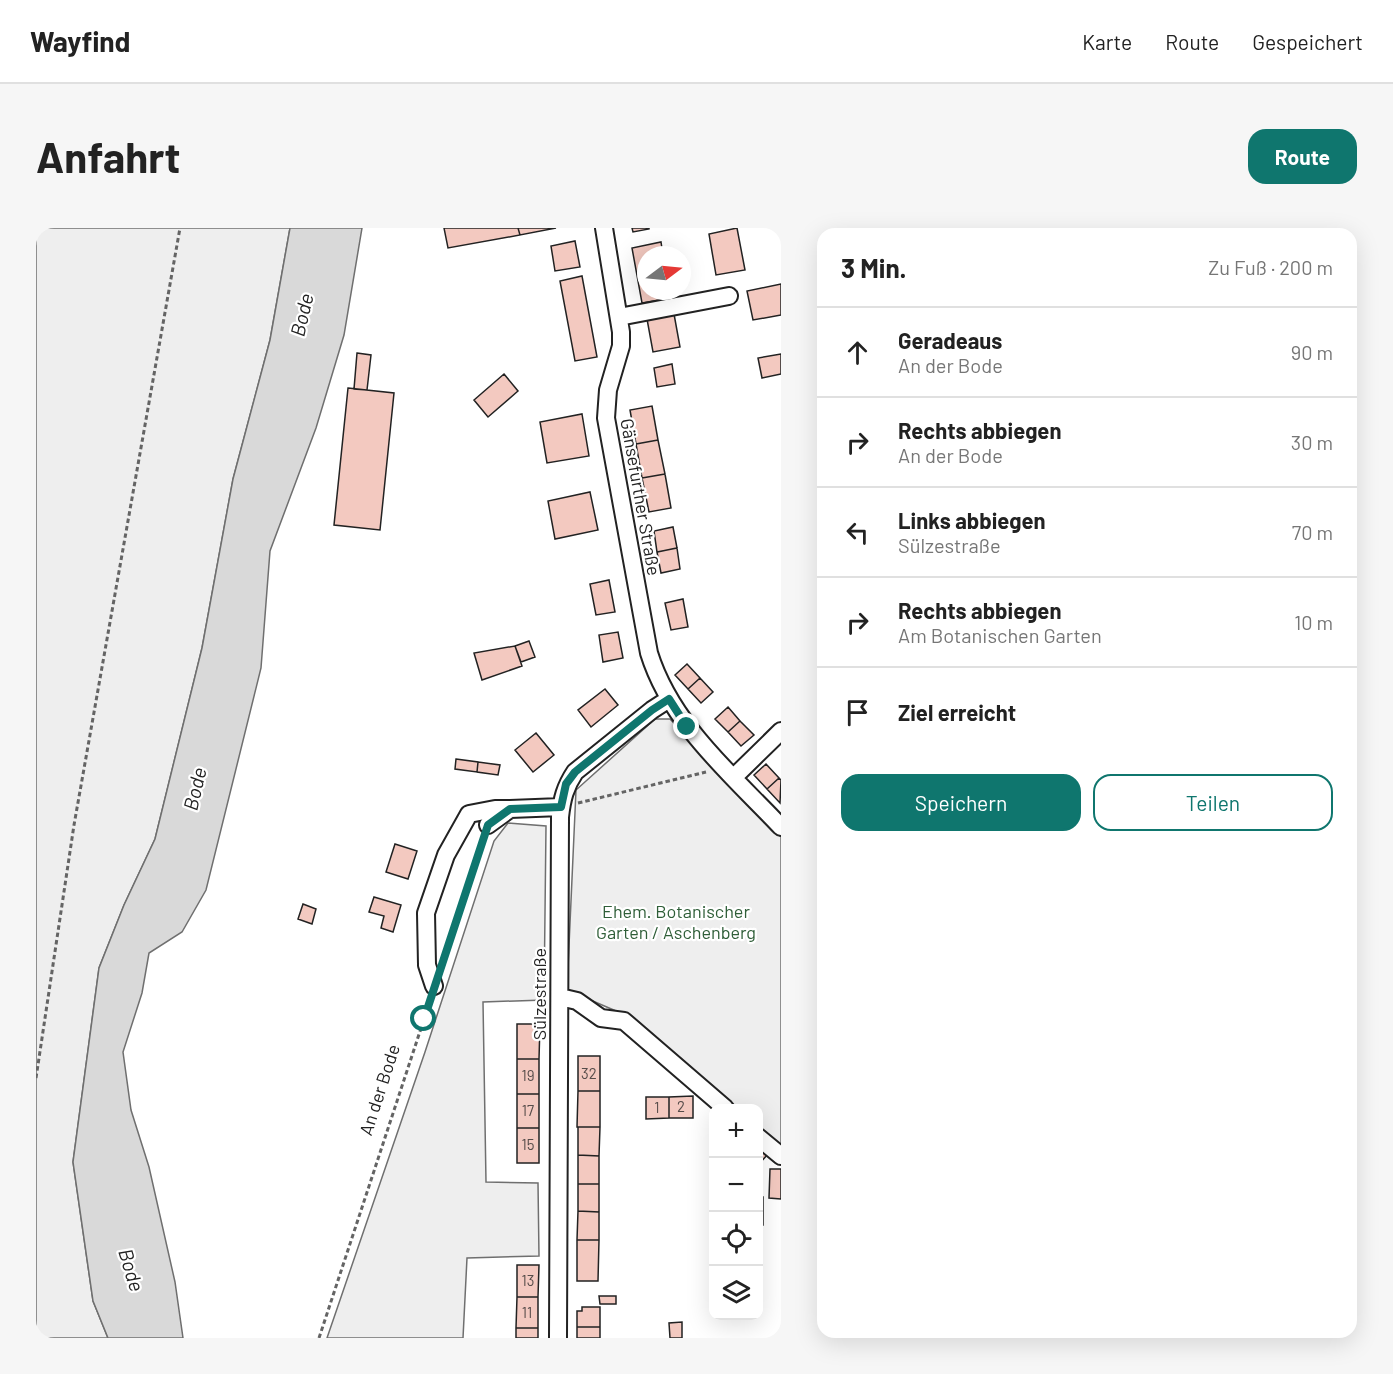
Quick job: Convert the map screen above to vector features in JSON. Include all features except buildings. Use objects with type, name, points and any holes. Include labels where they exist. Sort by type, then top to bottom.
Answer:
[{"type":"street","name":"Gänsefurther Straße","points":[[604,228],[619,317],[621,346],[608,390],[606,418],[644,632],[655,671],[682,720],[781,827]]},
{"type":"street","points":[[619,317],[729,296]]},
{"type":"street","name":"Sülzestraße","points":[[558,1338],[561,807],[566,784],[575,772],[669,699]]},
{"type":"street","points":[[729,772],[781,731]]},
{"type":"street","points":[[434,986],[427,965],[426,913],[446,855],[469,814],[495,809],[561,807]]},
{"type":"street","points":[[488,825],[510,809]]},
{"type":"street","points":[[560,997],[577,1000],[601,1018],[624,1021],[720,1104]]},
{"type":"street","points":[[763,1140],[781,1156]]},
{"type":"path","points":[[36,1078],[74,825],[180,228]]},
{"type":"path","points":[[561,807],[729,772]]},
{"type":"path","name":"An der Bode","points":[[319,1338],[488,825]]},
{"type":"green space","points":[[36,228],[290,228],[270,340],[233,479],[202,648],[155,839],[124,905],[99,968],[73,1162],[93,1301],[108,1338],[36,1338]]},
{"type":"green space","name":"Ehem. Botanischer Garten / Aschenberg","points":[[655,719],[670,719],[781,837],[781,1149],[763,1133],[763,1104],[729,1104],[630,1017],[567,990],[576,790]]},
{"type":"green space","points":[[508,823],[546,826],[544,1000],[483,1002],[486,1182],[538,1183],[539,1256],[467,1258],[463,1338],[327,1338],[425,1052],[494,841]]},
{"type":"water","name":"Bode","points":[[290,228],[362,228],[344,335],[316,428],[270,551],[261,668],[206,890],[182,932],[149,953],[142,993],[123,1052],[131,1110],[149,1167],[175,1282],[183,1338],[108,1338],[93,1301],[73,1162],[99,968],[124,905],[155,839],[202,648],[233,479],[270,340]]},
{"type":"route","points":[[424,1019],[488,825],[510,809],[561,807],[566,784],[575,772],[669,699],[687,727]]}]
